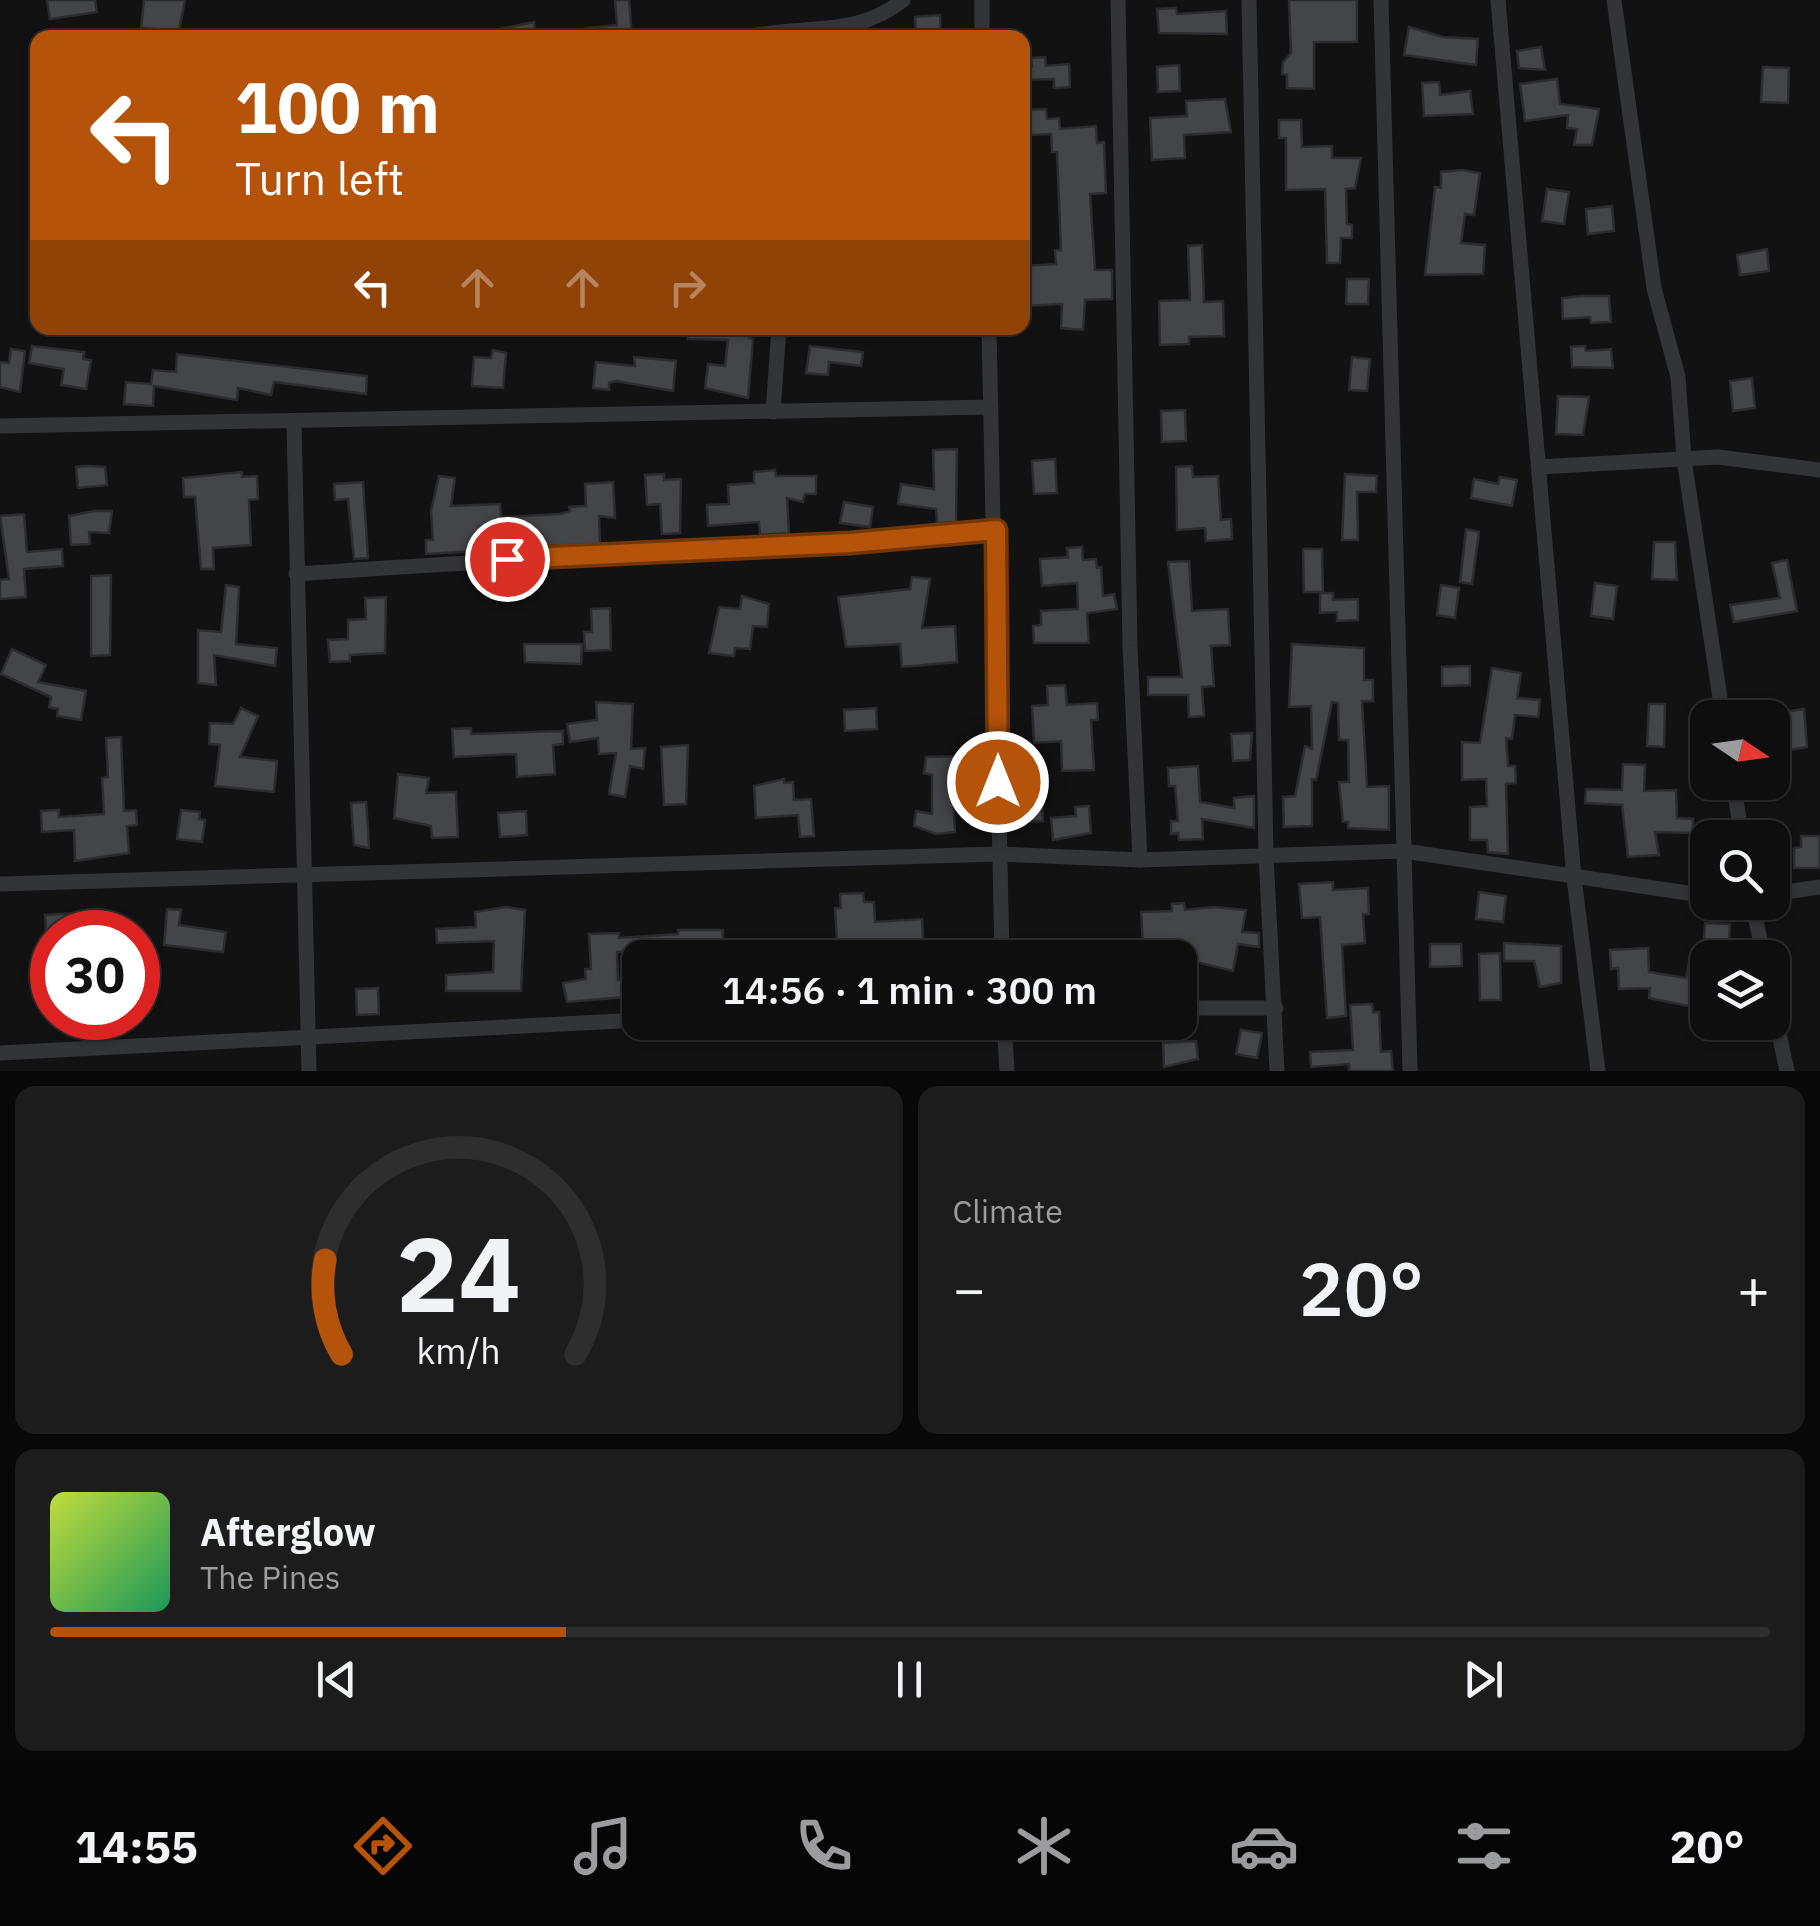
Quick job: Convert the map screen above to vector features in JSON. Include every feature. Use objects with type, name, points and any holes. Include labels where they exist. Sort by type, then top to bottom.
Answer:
[{"type":"street","points":[[828,30],[882,18],[903,0]]},
{"type":"street","points":[[982,0],[982,30]]},
{"type":"street","points":[[1118,0],[1130,646],[1140,860]]},
{"type":"street","points":[[1249,0],[1266,855],[1277,1071]]},
{"type":"street","points":[[1381,0],[1410,1071]]},
{"type":"street","points":[[1498,0],[1574,878],[1598,1071]]},
{"type":"street","points":[[1614,0],[1654,288],[1678,376],[1684,459],[1720,700]]},
{"type":"street","points":[[773,412],[778,335]]},
{"type":"street","points":[[988,335],[996,530],[1001,940]]},
{"type":"street","points":[[0,426],[294,424],[992,407]]},
{"type":"street","points":[[294,424],[308,875],[309,1071]]},
{"type":"street","points":[[1538,467],[1718,457],[1820,470]]},
{"type":"street","points":[[296,574],[542,556],[850,543],[996,530]]},
{"type":"street","points":[[0,884],[998,854],[1140,860],[1404,851],[1690,894]]},
{"type":"street","points":[[1790,891],[1820,887]]},
{"type":"street","points":[[1197,1008],[1276,1008]]},
{"type":"street","points":[[0,1053],[622,1021]]},
{"type":"street","points":[[1005,1040],[1008,1071]]},
{"type":"street","points":[[1780,1040],[1787,1071]]},
{"type":"building","points":[[47,0],[95,0],[97,12],[50,19]]},
{"type":"building","points":[[144,0],[185,0],[179,30],[141,28]]},
{"type":"building","points":[[615,0],[629,0],[631,30],[586,30],[586,28],[617,25]]},
{"type":"building","points":[[1289,0],[1357,0],[1357,42],[1314,42],[1314,89],[1287,88],[1287,75],[1282,74],[1283,62],[1291,53]]},
{"type":"building","points":[[1176,8],[1177,14],[1226,11],[1227,34],[1159,33],[1157,9]]},
{"type":"building","points":[[940,15],[941,30],[916,30],[915,17]]},
{"type":"building","points":[[534,22],[534,30],[494,30]]},
{"type":"building","points":[[1409,27],[1443,37],[1478,39],[1476,65],[1404,55]]},
{"type":"building","points":[[1541,47],[1545,70],[1519,68],[1517,51]]},
{"type":"building","points":[[1045,57],[1046,66],[1069,64],[1070,87],[1054,88],[1054,79],[1030,80],[1031,58]]},
{"type":"building","points":[[1179,65],[1180,91],[1158,92],[1157,67]]},
{"type":"building","points":[[1763,67],[1789,68],[1788,103],[1761,102]]},
{"type":"building","points":[[1557,79],[1560,104],[1599,109],[1592,145],[1574,145],[1577,129],[1567,128],[1568,115],[1525,121],[1520,84]]},
{"type":"building","points":[[1439,82],[1440,95],[1470,91],[1473,114],[1424,116],[1422,83]]},
{"type":"building","points":[[1225,99],[1231,132],[1184,135],[1185,158],[1152,160],[1150,118],[1187,116],[1186,101]]},
{"type":"building","points":[[1046,109],[1047,119],[1059,118],[1060,129],[1096,126],[1097,143],[1104,142],[1106,193],[1090,194],[1095,270],[1112,270],[1112,299],[1085,300],[1083,330],[1061,328],[1062,304],[1030,306],[1030,266],[1056,264],[1055,250],[1061,250],[1057,152],[1052,152],[1051,134],[1030,135],[1030,110]]},
{"type":"building","points":[[1279,120],[1301,120],[1302,147],[1332,146],[1332,158],[1361,158],[1355,188],[1346,189],[1347,224],[1352,225],[1352,238],[1341,238],[1340,263],[1327,263],[1325,189],[1286,190],[1286,138],[1279,138]]},
{"type":"building","points":[[1441,172],[1480,173],[1474,215],[1465,214],[1461,243],[1485,245],[1483,274],[1425,275],[1435,187],[1441,188]]},
{"type":"building","points":[[1547,189],[1569,192],[1564,224],[1542,221]]},
{"type":"building","points":[[1612,206],[1614,231],[1588,234],[1586,209]]},
{"type":"building","points":[[1202,245],[1204,302],[1223,301],[1224,336],[1189,337],[1189,344],[1160,345],[1159,301],[1190,300],[1188,246]]},
{"type":"building","points":[[1767,249],[1769,271],[1740,275],[1737,255]]},
{"type":"building","points":[[1347,279],[1369,279],[1368,304],[1346,304]]},
{"type":"building","points":[[1609,296],[1611,322],[1591,323],[1590,317],[1563,319],[1562,298]]},
{"type":"building","points":[[688,335],[749,335],[753,339],[748,398],[705,388],[708,364],[725,366],[728,340],[688,339]]},
{"type":"building","points":[[32,346],[84,352],[83,359],[91,360],[86,389],[61,385],[64,369],[29,363]]},
{"type":"building","points":[[810,346],[863,352],[861,366],[829,362],[828,375],[806,373]]},
{"type":"building","points":[[1585,346],[1586,351],[1611,349],[1613,368],[1572,367],[1571,347]]},
{"type":"building","points":[[11,349],[25,351],[20,392],[0,387],[0,362],[9,363]]},
{"type":"building","points":[[493,350],[506,353],[503,388],[472,386],[474,357],[491,358]]},
{"type":"building","points":[[177,354],[367,376],[366,394],[274,382],[271,395],[238,388],[237,400],[154,386],[153,406],[124,404],[126,382],[151,384],[153,370],[176,372]]},
{"type":"building","points":[[634,357],[676,361],[673,391],[616,381],[609,383],[609,390],[593,388],[596,362],[635,366]]},
{"type":"building","points":[[1352,357],[1370,359],[1367,391],[1349,390]]},
{"type":"building","points":[[1752,378],[1755,408],[1733,411],[1730,381]]},
{"type":"building","points":[[1558,396],[1589,397],[1583,435],[1556,434]]},
{"type":"building","points":[[1185,410],[1186,441],[1162,442],[1161,411]]},
{"type":"building","points":[[957,449],[956,522],[937,523],[936,509],[898,504],[901,484],[934,489],[933,450]]},
{"type":"building","points":[[1055,459],[1057,493],[1034,494],[1032,461]]},
{"type":"building","points":[[1192,466],[1193,477],[1218,476],[1221,520],[1231,519],[1232,539],[1206,541],[1205,528],[1177,530],[1176,467]]},
{"type":"building","points":[[76,467],[105,467],[107,485],[78,488]]},
{"type":"building","points":[[775,470],[776,476],[816,476],[816,494],[805,494],[803,502],[787,498],[789,533],[760,535],[759,522],[708,526],[707,505],[729,504],[728,485],[754,483],[754,472]]},
{"type":"building","points":[[242,472],[242,477],[257,476],[258,499],[249,500],[251,545],[213,548],[214,569],[201,569],[195,497],[184,497],[183,478]]},
{"type":"building","points":[[664,474],[664,480],[681,479],[680,533],[662,534],[660,504],[647,505],[645,475]]},
{"type":"building","points":[[1345,474],[1377,476],[1376,492],[1357,492],[1358,540],[1342,540]]},
{"type":"building","points":[[439,476],[455,478],[451,506],[500,504],[501,517],[560,514],[570,511],[569,507],[586,506],[585,484],[613,482],[615,518],[599,516],[600,544],[542,546],[542,542],[526,543],[526,536],[495,538],[496,550],[426,554],[426,540],[433,540],[431,511]]},
{"type":"building","points":[[1500,477],[1517,480],[1512,506],[1471,498],[1474,479],[1498,484]]},
{"type":"building","points":[[363,482],[368,558],[354,559],[348,499],[335,500],[334,484]]},
{"type":"building","points":[[844,502],[873,507],[870,527],[840,523]]},
{"type":"building","points":[[112,511],[109,533],[89,532],[90,544],[71,545],[69,516]]},
{"type":"building","points":[[24,514],[27,552],[62,549],[63,566],[24,569],[26,597],[0,599],[0,580],[9,579],[0,516]]},
{"type":"building","points":[[1466,529],[1479,532],[1472,584],[1460,582]]},
{"type":"building","points":[[1654,542],[1675,542],[1677,580],[1652,579]]},
{"type":"building","points":[[1082,547],[1083,560],[1096,559],[1097,568],[1101,567],[1103,596],[1114,594],[1117,609],[1087,613],[1089,643],[1034,643],[1033,626],[1041,625],[1041,611],[1078,609],[1077,583],[1042,586],[1040,559],[1068,557],[1067,548]]},
{"type":"building","points":[[1303,549],[1322,549],[1323,592],[1304,592]]},
{"type":"building","points":[[1787,560],[1797,611],[1734,622],[1730,605],[1780,598],[1772,563]]},
{"type":"building","points":[[1189,561],[1192,611],[1228,609],[1230,645],[1211,646],[1214,686],[1202,687],[1204,716],[1189,717],[1188,695],[1148,695],[1148,677],[1182,677],[1168,562]]},
{"type":"building","points":[[111,575],[110,655],[91,656],[91,576]]},
{"type":"building","points":[[912,577],[930,579],[922,628],[955,626],[957,662],[902,667],[900,644],[846,647],[838,597],[910,589]]},
{"type":"building","points":[[1595,583],[1617,586],[1613,619],[1591,616]]},
{"type":"building","points":[[226,585],[239,587],[236,644],[277,648],[275,666],[214,655],[216,685],[198,683],[198,630],[221,632]]},
{"type":"building","points":[[1441,585],[1459,588],[1455,618],[1437,615]]},
{"type":"building","points":[[1320,593],[1333,593],[1333,600],[1358,599],[1358,620],[1337,621],[1337,612],[1320,613]]},
{"type":"building","points":[[742,596],[769,604],[767,627],[753,626],[750,649],[735,648],[734,656],[709,653],[719,607],[740,609]]},
{"type":"building","points":[[386,597],[385,653],[350,655],[350,661],[330,662],[328,640],[348,639],[348,620],[366,619],[365,598]]},
{"type":"building","points":[[610,608],[611,650],[585,651],[584,632],[592,632],[591,609]]},
{"type":"building","points":[[524,644],[582,644],[581,664],[525,662]]},
{"type":"building","points":[[1292,644],[1364,648],[1364,680],[1373,680],[1373,701],[1362,701],[1367,787],[1389,786],[1389,830],[1348,828],[1348,822],[1343,822],[1339,782],[1349,782],[1348,740],[1339,740],[1338,703],[1332,702],[1316,780],[1312,779],[1312,826],[1284,827],[1283,797],[1295,796],[1305,746],[1312,749],[1311,706],[1289,707]]},
{"type":"building","points":[[12,649],[46,665],[38,682],[86,691],[81,720],[57,716],[58,709],[49,707],[51,697],[1,674]]},
{"type":"building","points":[[1470,666],[1470,685],[1442,686],[1442,667]]},
{"type":"building","points":[[1492,668],[1521,673],[1517,698],[1540,700],[1538,717],[1515,715],[1512,739],[1506,738],[1508,766],[1515,766],[1516,783],[1506,784],[1508,854],[1488,852],[1487,840],[1470,840],[1470,807],[1487,806],[1486,779],[1462,780],[1462,742],[1480,743]]},
{"type":"building","points":[[1065,685],[1067,705],[1097,703],[1098,720],[1091,720],[1094,770],[1062,771],[1061,741],[1034,743],[1032,706],[1048,705],[1047,686]]},
{"type":"building","points":[[596,702],[633,704],[631,749],[645,748],[643,769],[630,766],[625,797],[609,794],[616,753],[599,754],[598,738],[570,742],[567,724],[597,720]]},
{"type":"building","points":[[1649,704],[1665,704],[1664,747],[1647,746]]},
{"type":"building","points":[[241,708],[258,716],[240,757],[277,761],[274,792],[215,786],[220,745],[209,744],[210,723],[233,724]]},
{"type":"building","points":[[876,708],[877,729],[845,731],[844,710]]},
{"type":"building","points":[[1804,709],[1807,747],[1790,750],[1790,711]]},
{"type":"building","points":[[471,728],[471,734],[563,731],[563,744],[553,745],[555,774],[517,777],[516,754],[454,757],[452,729]]},
{"type":"building","points":[[1252,733],[1250,760],[1233,761],[1231,734]]},
{"type":"building","points":[[121,737],[124,811],[136,810],[137,825],[127,826],[129,853],[75,861],[74,830],[42,832],[41,811],[59,810],[59,817],[104,814],[102,778],[108,777],[106,738]]},
{"type":"building","points":[[688,745],[686,804],[664,805],[661,747]]},
{"type":"building","points":[[960,756],[960,765],[968,765],[968,793],[953,793],[955,832],[936,834],[914,826],[916,811],[932,814],[932,775],[924,773],[926,757]]},
{"type":"building","points":[[1623,764],[1645,765],[1644,791],[1676,790],[1677,818],[1693,819],[1690,833],[1655,832],[1659,855],[1628,857],[1622,805],[1585,803],[1586,789],[1622,790]]},
{"type":"building","points":[[1198,766],[1200,802],[1234,808],[1234,798],[1254,796],[1254,828],[1202,819],[1203,839],[1179,840],[1178,833],[1171,834],[1171,821],[1178,821],[1175,786],[1169,786],[1168,768]]},
{"type":"building","points":[[398,774],[429,778],[426,793],[456,792],[458,837],[432,838],[431,826],[394,818]]},
{"type":"building","points":[[784,779],[784,783],[793,782],[794,800],[811,799],[814,836],[800,837],[798,815],[756,818],[754,786]]},
{"type":"building","points":[[1042,797],[1043,821],[1021,822],[1020,816],[1015,817],[1014,798]]},
{"type":"building","points":[[366,802],[369,848],[354,845],[351,803]]},
{"type":"building","points":[[1089,806],[1091,833],[1053,840],[1051,818],[1076,816],[1075,807]]},
{"type":"building","points":[[181,810],[200,812],[199,819],[205,820],[202,842],[177,839]]},
{"type":"building","points":[[526,811],[527,835],[500,837],[498,813]]},
{"type":"building","points":[[1801,836],[1820,836],[1820,868],[1794,868],[1794,848],[1801,847]]},
{"type":"building","points":[[1333,882],[1333,890],[1368,888],[1369,914],[1363,914],[1365,943],[1342,945],[1346,1016],[1327,1018],[1320,917],[1302,918],[1299,884]]},
{"type":"building","points":[[1479,892],[1506,896],[1503,922],[1476,919]]},
{"type":"building","points":[[863,893],[864,902],[874,902],[875,922],[922,919],[923,939],[837,940],[835,908],[841,908],[840,894]]},
{"type":"building","points":[[1184,903],[1185,910],[1246,910],[1242,932],[1259,933],[1259,947],[1238,944],[1233,971],[1197,962],[1197,940],[1143,940],[1141,912],[1172,911],[1172,904]]},
{"type":"building","points":[[506,907],[525,910],[521,991],[446,991],[446,975],[493,972],[494,941],[437,943],[436,929],[476,927],[475,912]]},
{"type":"building","points":[[167,909],[181,910],[179,925],[226,932],[223,952],[164,945]]},
{"type":"building","points":[[1705,923],[1730,924],[1729,940],[1704,940]]},
{"type":"building","points":[[678,930],[723,930],[723,940],[622,940],[622,952],[617,952],[622,997],[567,1002],[563,983],[586,979],[585,969],[591,969],[589,934],[619,933],[619,938],[678,934]]},
{"type":"building","points":[[1504,943],[1561,946],[1561,983],[1540,987],[1534,961],[1504,961]]},
{"type":"building","points":[[1430,944],[1461,944],[1462,966],[1430,967]]},
{"type":"building","points":[[1648,948],[1649,972],[1686,978],[1690,956],[1690,1006],[1649,998],[1650,988],[1619,989],[1618,968],[1611,969],[1610,950]]},
{"type":"building","points":[[1500,953],[1501,1000],[1480,1000],[1479,954]]},
{"type":"building","points":[[378,988],[379,1014],[357,1015],[356,989]]},
{"type":"building","points":[[1372,1004],[1373,1012],[1379,1012],[1381,1052],[1391,1051],[1393,1071],[1349,1071],[1349,1064],[1311,1067],[1310,1052],[1353,1050],[1350,1005]]},
{"type":"building","points":[[1241,1030],[1262,1033],[1257,1058],[1236,1054]]},
{"type":"building","points":[[1196,1041],[1198,1059],[1164,1067],[1163,1043]]},
{"type":"route","points":[[507,559],[850,543],[996,530],[998,782]]}]
